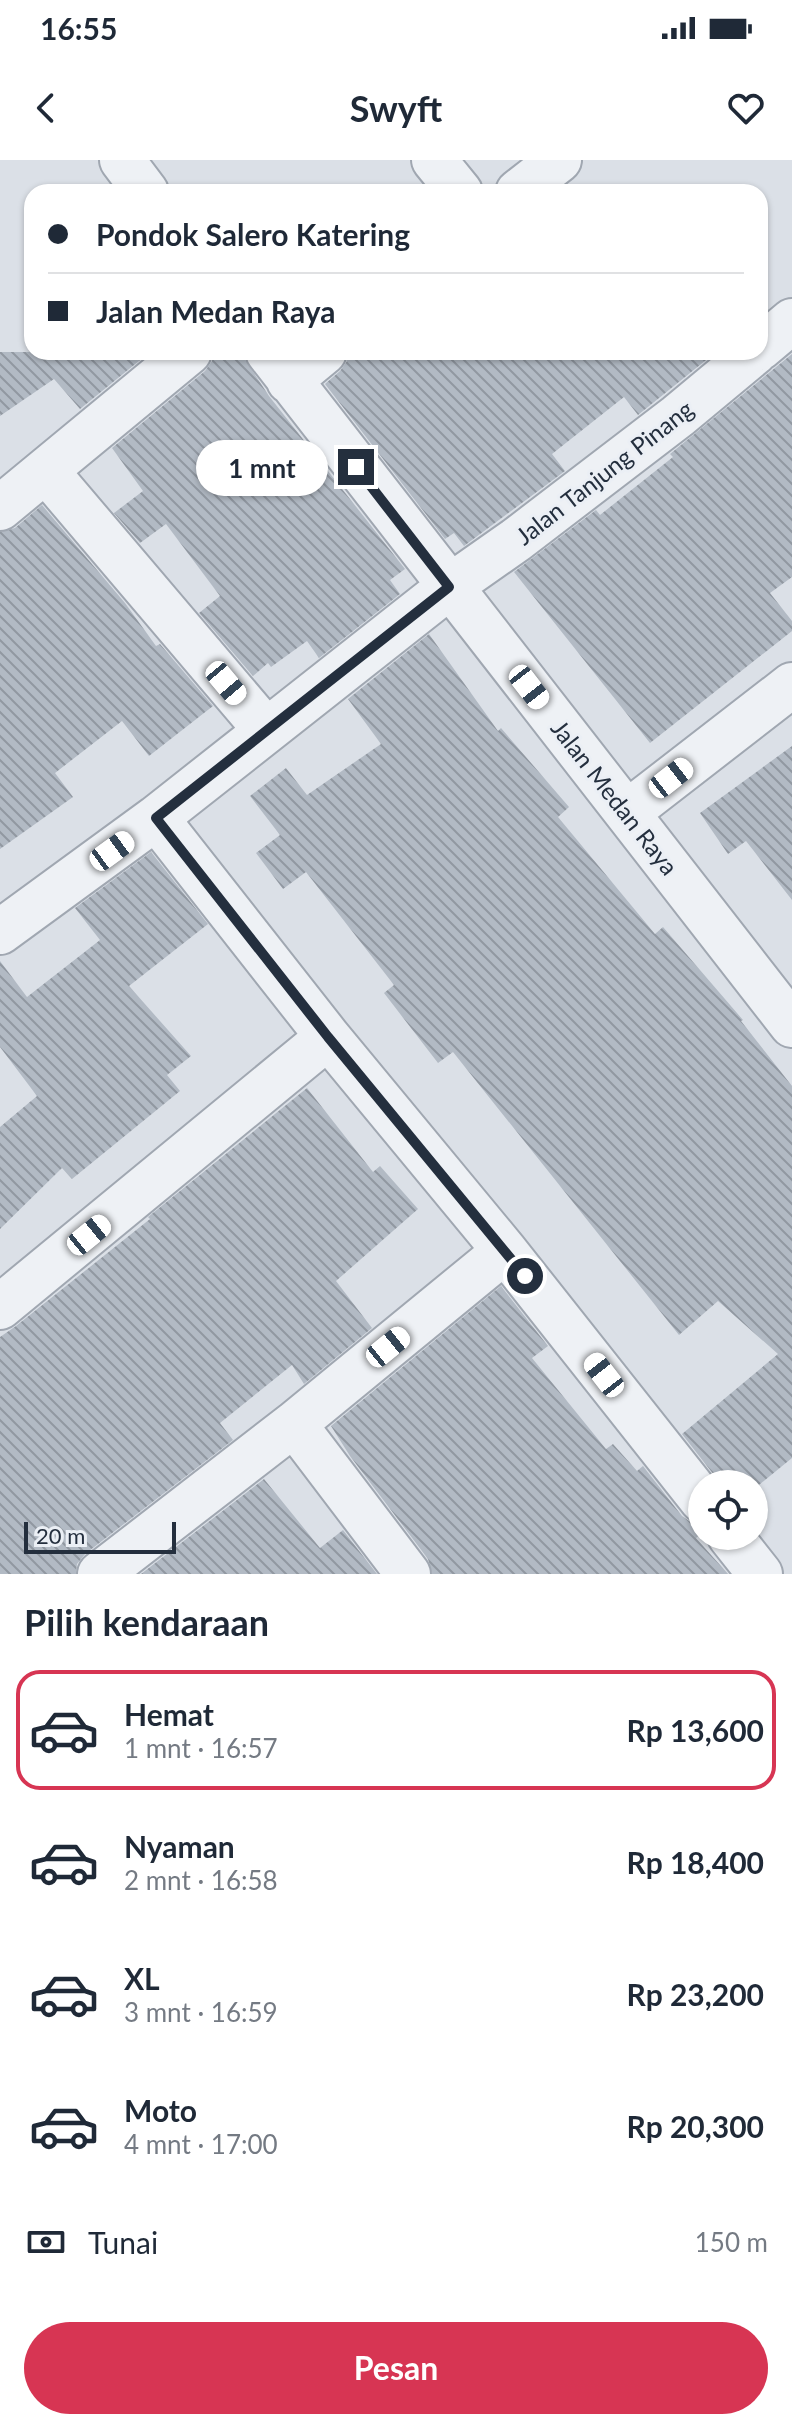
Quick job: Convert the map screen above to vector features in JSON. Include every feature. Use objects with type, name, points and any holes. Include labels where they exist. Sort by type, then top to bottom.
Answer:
[{"type":"street","points":[[122,160],[140,184]]},
{"type":"street","points":[[434,160],[454,184]]},
{"type":"street","points":[[528,184],[559,160]]},
{"type":"street","points":[[768,341],[792,321]]},
{"type":"street","points":[[0,508],[179,360]]},
{"type":"street","points":[[278,366],[298,360]]},
{"type":"street","name":"Jalan Tanjung Pinang","points":[[0,932],[156,818],[449,587],[616,464],[745,360]]},
{"type":"street","name":"Jalan Medan Raya","points":[[278,366],[792,1025]]},
{"type":"street","points":[[46,471],[266,730]]},
{"type":"street","points":[[628,812],[792,685]]},
{"type":"street","points":[[156,818],[328,1037],[505,1251],[688,1482]]},
{"type":"street","points":[[0,1307],[328,1037]]},
{"type":"street","points":[[100,1574],[294,1424],[505,1251]]},
{"type":"street","points":[[294,1424],[408,1574]]},
{"type":"street","points":[[741,1550],[760,1574]]},
{"type":"building","points":[[0,352],[24,352],[24,360],[140,360],[80,409],[54,379],[0,416]]},
{"type":"building","points":[[792,354],[792,577],[770,593],[792,621],[792,631],[650,743],[514,572],[596,510],[600,515],[673,457],[670,454]]},
{"type":"building","points":[[245,360],[269,396],[405,569],[390,580],[400,594],[319,658],[307,641],[271,667],[268,663],[253,676],[199,613],[220,596],[166,524],[140,543],[114,513],[143,491],[112,448],[205,371],[212,361]]},
{"type":"building","points":[[706,360],[638,415],[624,397],[552,454],[565,471],[464,546],[454,533],[445,539],[325,384],[347,361]]},
{"type":"building","points":[[42,505],[125,603],[156,646],[160,644],[213,706],[149,756],[122,721],[55,773],[73,797],[0,849],[0,532],[15,528]]},
{"type":"building","points":[[429,634],[498,731],[501,728],[569,807],[558,817],[655,934],[663,927],[743,1020],[792,1086],[792,1458],[768,1478],[768,1470],[710,1470],[682,1434],[778,1354],[718,1301],[679,1335],[453,1052],[438,1063],[384,993],[394,985],[306,872],[283,889],[256,853],[280,835],[250,796],[286,768],[307,795],[381,744],[348,699]]},
{"type":"building","points":[[792,746],[792,900],[746,841],[728,854],[700,813]]},
{"type":"building","points":[[151,852],[208,924],[129,986],[191,1056],[167,1075],[180,1091],[72,1179],[62,1168],[0,1229],[0,1127],[37,1096],[0,1047],[0,961],[27,997],[100,940],[75,908]]},
{"type":"building","points":[[307,1088],[373,1172],[380,1166],[418,1209],[336,1281],[372,1328],[304,1384],[292,1365],[220,1423],[233,1440],[85,1554],[77,1564],[76,1574],[0,1574],[0,1337],[150,1219],[148,1217]]},
{"type":"building","points":[[501,1286],[548,1346],[532,1358],[606,1449],[613,1444],[637,1471],[643,1466],[688,1520],[688,1550],[707,1550],[728,1574],[432,1574],[428,1559],[331,1426]]},
{"type":"building","points":[[264,1479],[320,1548],[343,1530],[377,1574],[141,1574]]},
{"type":"route","points":[[356,467],[449,587],[156,818],[328,1037],[525,1276]]}]
